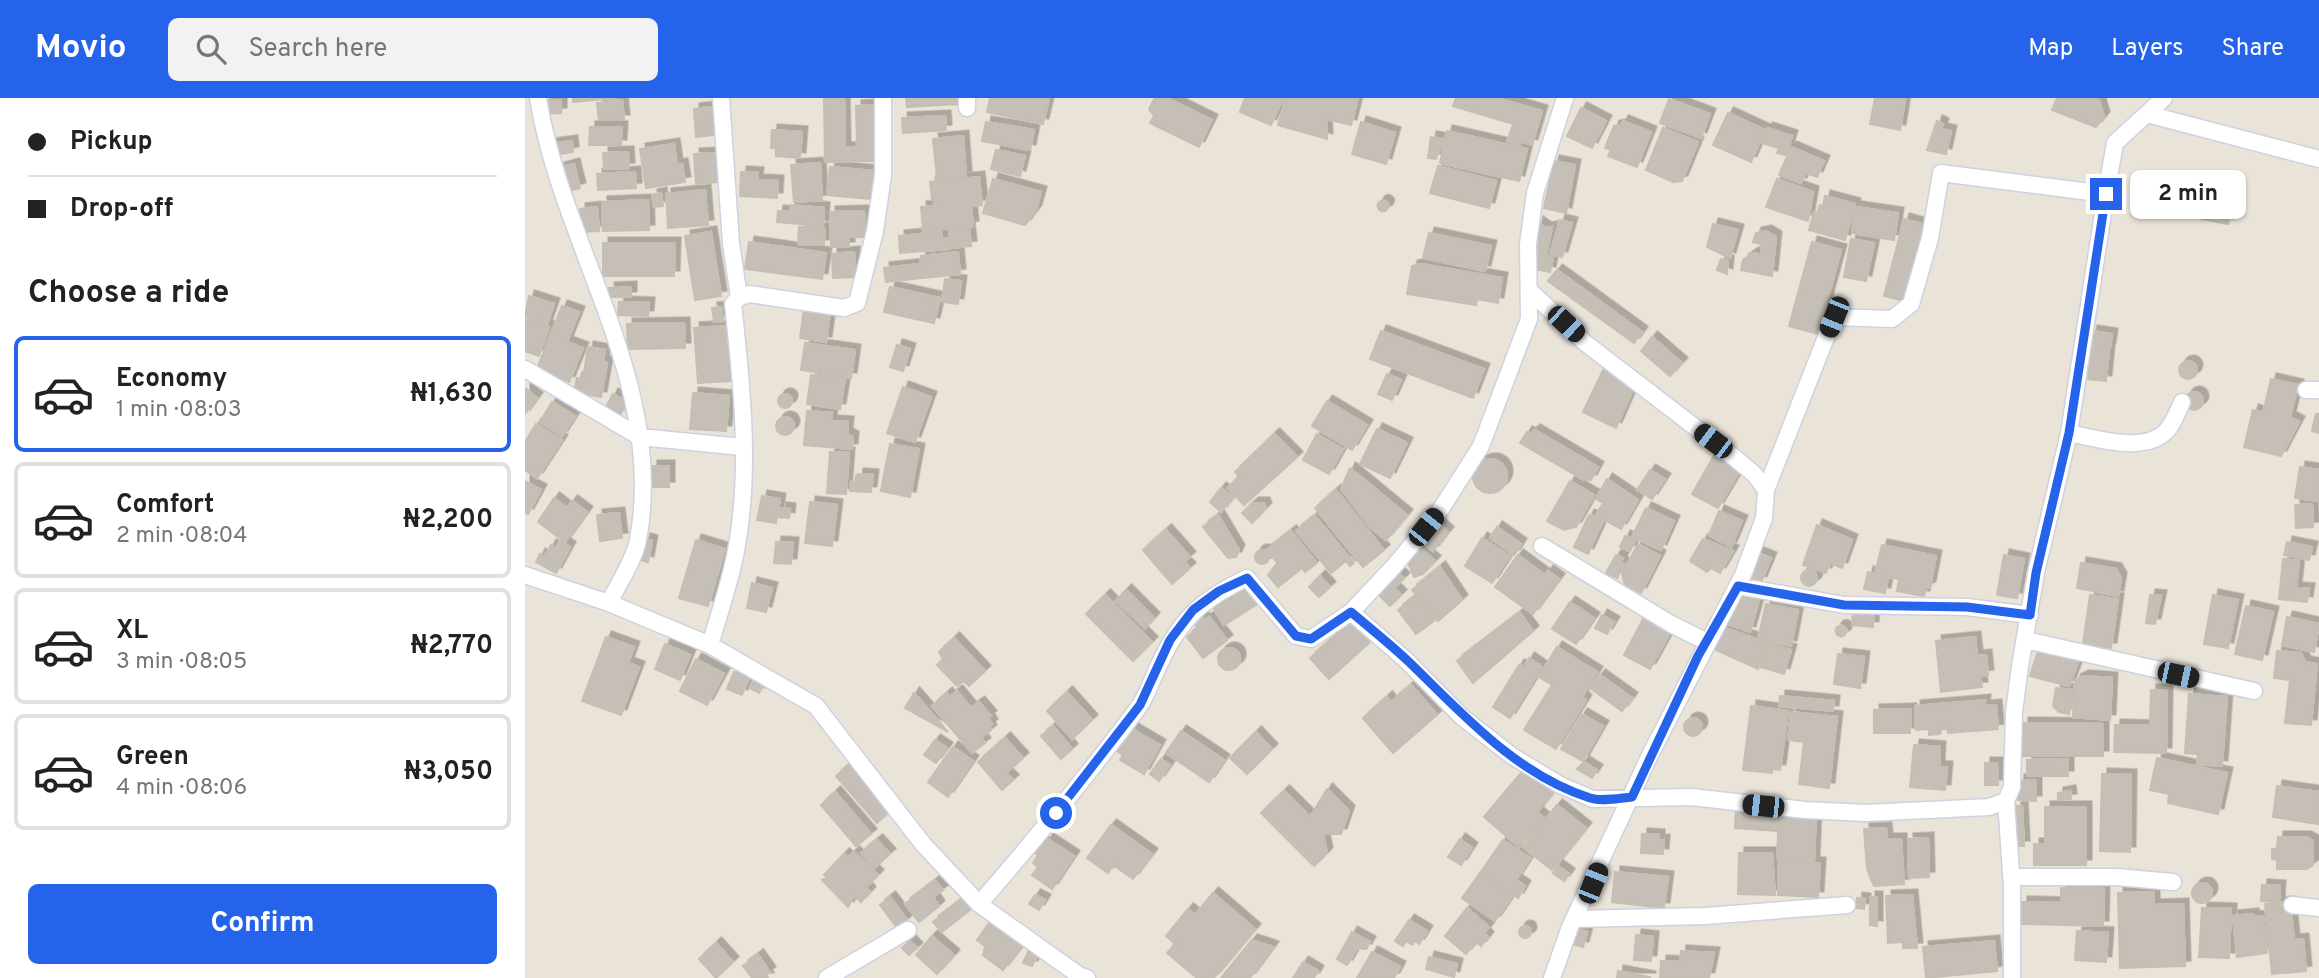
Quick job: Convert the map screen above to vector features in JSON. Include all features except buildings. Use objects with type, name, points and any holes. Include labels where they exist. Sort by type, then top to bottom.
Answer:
[{"type":"street","points":[[538,98],[544,139],[633,388],[640,437],[642,489],[638,542],[609,603]]},
{"type":"street","points":[[721,98],[731,243],[739,297]]},
{"type":"street","points":[[710,645],[736,551],[743,401],[733,304],[739,297],[750,294],[844,308],[857,303],[875,232],[881,186],[883,98]]},
{"type":"street","points":[[979,904],[1039,835],[1140,705],[1170,640],[1193,610],[1219,591],[1247,578],[1296,636],[1311,639],[1351,612],[1396,564],[1441,509],[1481,446],[1529,320],[1528,244],[1535,193],[1565,98]]},
{"type":"street","points":[[2012,978],[2011,877],[2006,801],[2012,786],[2014,712],[2036,573],[2069,433],[2115,144],[2164,98]]},
{"type":"street","points":[[2147,114],[2319,159]]},
{"type":"street","points":[[1552,978],[1574,919],[1707,642],[1738,586],[1764,517],[1766,490],[1834,317],[1892,318],[1911,304],[1930,238],[1941,173],[2106,194]]},
{"type":"street","points":[[1529,290],[1584,342],[1738,460],[1766,490]]},
{"type":"street","points":[[525,369],[640,437],[742,447]]},
{"type":"street","points":[[2069,433],[2115,441],[2143,442],[2162,435],[2182,402]]},
{"type":"street","points":[[1542,546],[1671,624],[1707,642]]},
{"type":"street","points":[[525,575],[609,603],[710,645],[815,706],[923,844],[979,904],[1083,977]]},
{"type":"street","points":[[1738,586],[1844,605],[1967,607],[2030,615]]},
{"type":"street","points":[[1351,612],[1407,661],[1462,718],[1512,756],[1560,785],[1593,799],[1692,797],[1805,810],[1866,813],[1989,807],[2006,801]]},
{"type":"street","points":[[2025,640],[2253,691]]},
{"type":"street","points":[[2011,877],[2116,877],[2173,882]]},
{"type":"street","points":[[1574,919],[1705,916],[1847,905]]},
{"type":"street","points":[[2292,905],[2319,908]]},
{"type":"street","points":[[827,978],[908,930]]},
{"type":"route","points":[[1056,813],[1140,705],[1170,640],[1193,610],[1219,591],[1247,578],[1296,636],[1311,639],[1351,612],[1407,661],[1462,718],[1512,756],[1560,785],[1593,799],[1632,797],[1698,656],[1738,586],[1844,605],[1967,607],[2030,615],[2047,521],[2069,433],[2106,194]]}]
